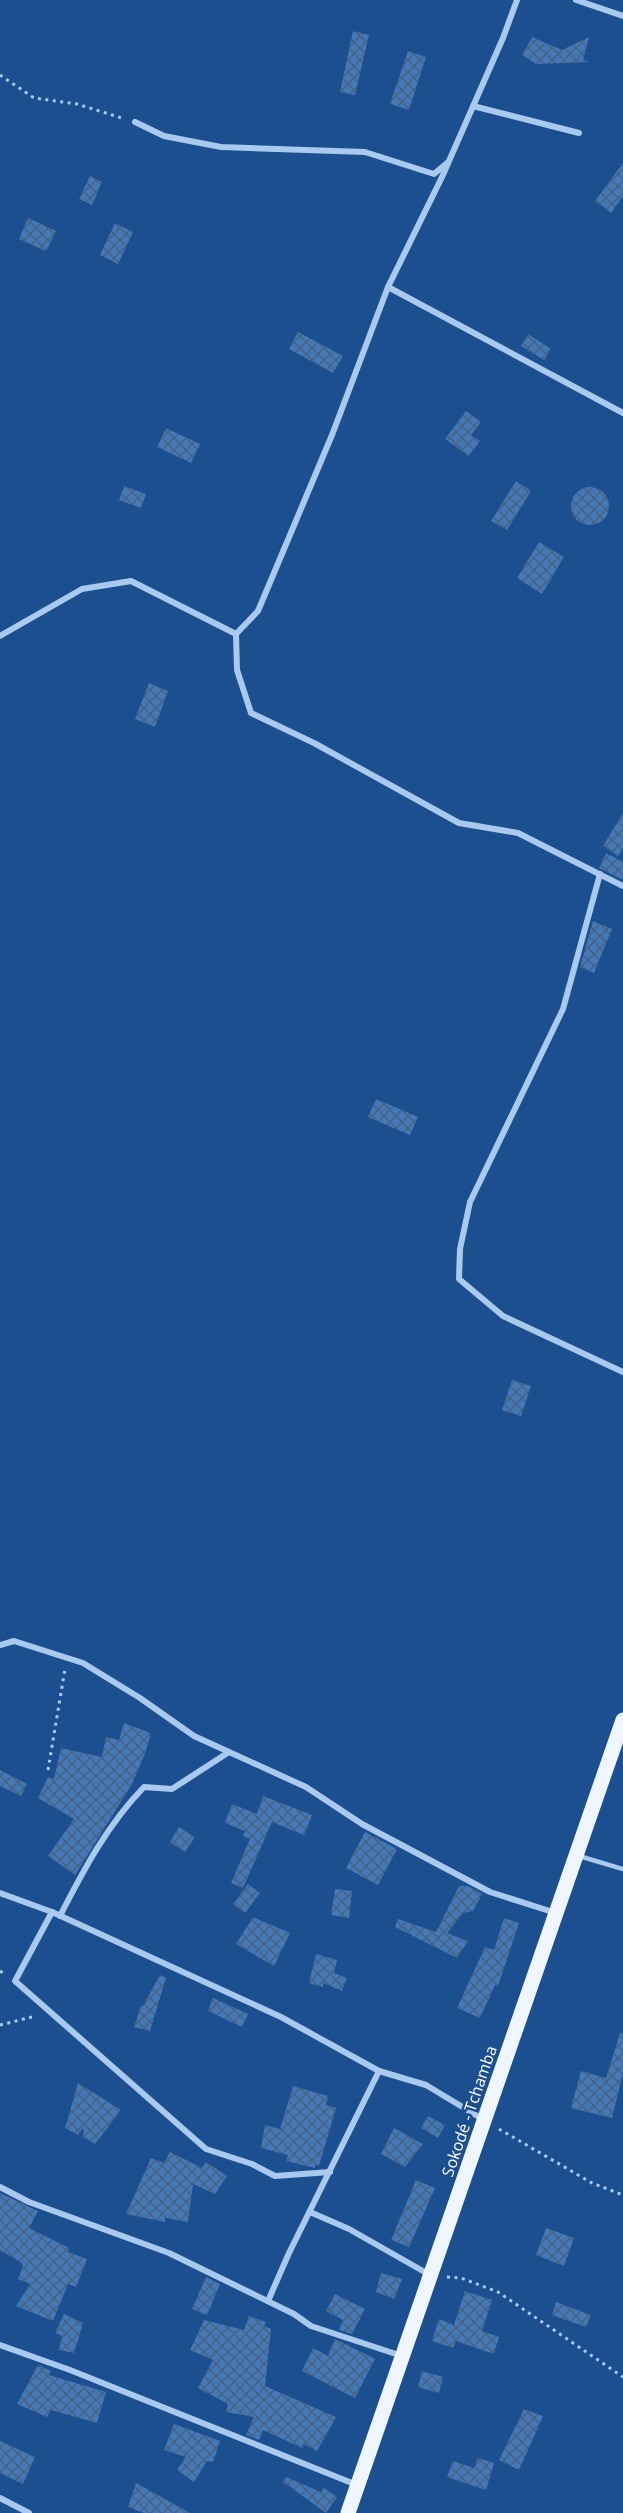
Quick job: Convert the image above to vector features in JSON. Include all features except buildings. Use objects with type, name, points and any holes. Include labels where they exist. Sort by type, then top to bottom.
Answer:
[{"type":"main road","name":"Sokodé - Tchamba","points":[[348,2513],[623,1720]]},
{"type":"street","points":[[516,0],[503,38],[448,163],[388,286],[332,435],[258,611],[236,634],[237,670],[251,713],[314,743],[459,823],[518,833],[623,886]]},
{"type":"street","points":[[576,0],[623,16]]},
{"type":"street","points":[[473,106],[579,133]]},
{"type":"street","points":[[135,122],[164,136],[221,147],[365,152],[434,174],[448,163]]},
{"type":"street","points":[[388,286],[623,413]]},
{"type":"street","points":[[0,636],[82,589],[131,581],[236,634]]},
{"type":"street","points":[[600,874],[563,1009],[470,1202],[460,1249],[459,1279],[502,1316],[623,1372]]},
{"type":"street","points":[[0,1645],[14,1641],[83,1663],[140,1698],[194,1736],[306,1787],[362,1824],[490,1892],[556,1913]]},
{"type":"street","points":[[60,1916],[89,1858],[129,1803],[144,1787],[172,1790],[229,1752]]},
{"type":"street","points":[[0,1893],[52,1912],[280,2018],[379,2071],[426,2085],[484,2121]]},
{"type":"street","points":[[52,1912],[15,1981],[206,2149],[252,2163],[275,2176],[330,2172]]},
{"type":"street","points":[[268,2301],[379,2071]]},
{"type":"street","points":[[0,2187],[29,2202],[169,2253],[294,2314],[311,2326],[403,2356]]},
{"type":"street","points":[[310,2212],[349,2229],[431,2275]]},
{"type":"street","points":[[0,2345],[358,2486]]},
{"type":"street","points":[[0,2498],[29,2513]]},
{"type":"lane","points":[[576,1855],[623,1869]]},
{"type":"path","points":[[0,75],[34,98],[77,104],[135,122]]},
{"type":"path","points":[[48,1770],[66,1658]]},
{"type":"path","points":[[0,2025],[49,2011]]},
{"type":"path","points":[[484,2121],[581,2177],[623,2195]]},
{"type":"path","points":[[431,2275],[461,2278],[498,2292],[623,2377]]}]
